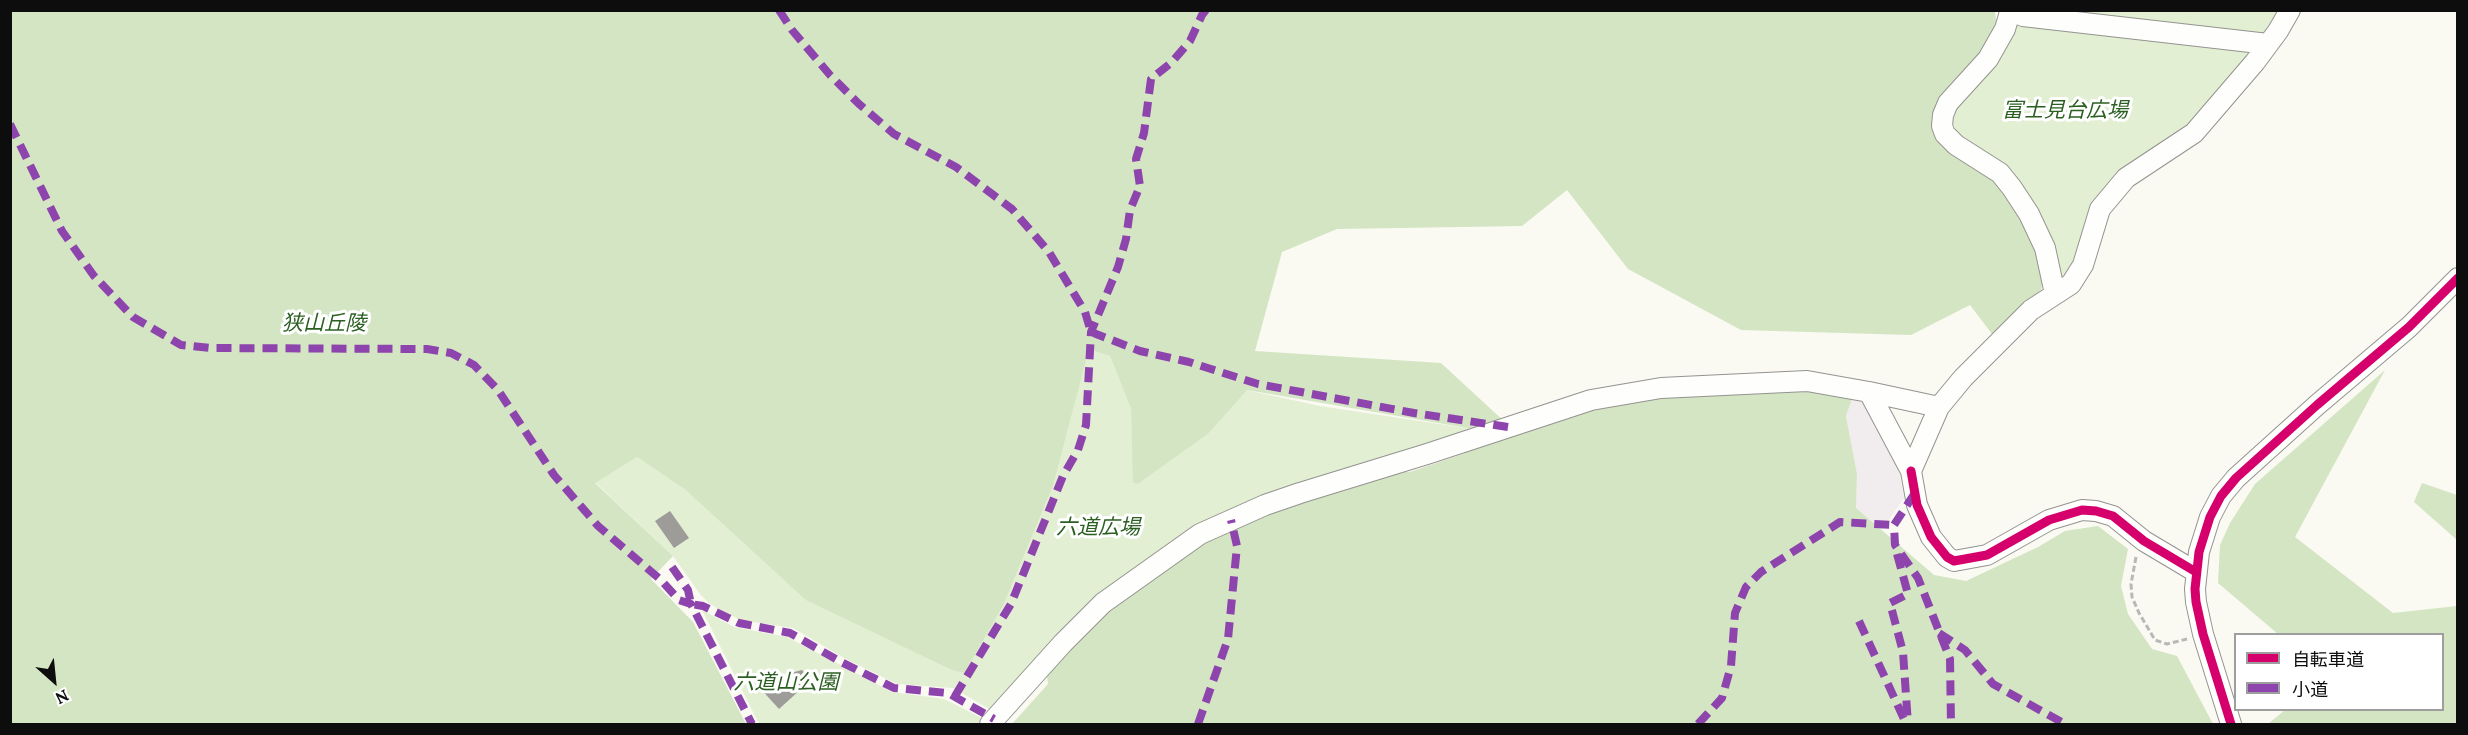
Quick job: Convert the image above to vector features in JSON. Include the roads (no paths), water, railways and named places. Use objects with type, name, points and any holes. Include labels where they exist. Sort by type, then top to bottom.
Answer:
[{"type":"street","points":[[1911,471],[1940,407],[1963,378],[2031,310],[2071,284],[2083,265],[2100,209],[2126,178],[2194,133],[2255,62],[2290,10]]},
{"type":"street","points":[[2055,294],[2045,248],[2018,197],[2000,173],[1956,145],[1945,134],[1942,126],[1943,115],[1948,103],[1988,59],[2005,29],[2009,11],[2023,16],[2268,44]]},
{"type":"street","points":[[2231,724],[2203,634],[2196,602],[2196,572],[2201,542],[2210,517],[2221,496],[2236,478],[2317,405],[2453,290]]},
{"type":"street","points":[[990,724],[1050,657],[1103,603],[1200,534],[1265,505],[1591,399],[1661,388],[1807,381],[1940,407]]},
{"type":"street","points":[[1869,392],[1911,471],[1917,505],[1931,537],[1947,557],[1954,561],[1987,555],[2049,520],[2082,510],[2113,516],[2144,541],[2196,572]]},
{"type":"park label","name":"富士見台広場","points":[[2065,111]]},
{"type":"park label","name":"狭山丘陵","points":[[324,324]]},
{"type":"park label","name":"六道広場","points":[[1098,528]]},
{"type":"park label","name":"六道山公園","points":[[786,683]]}]
